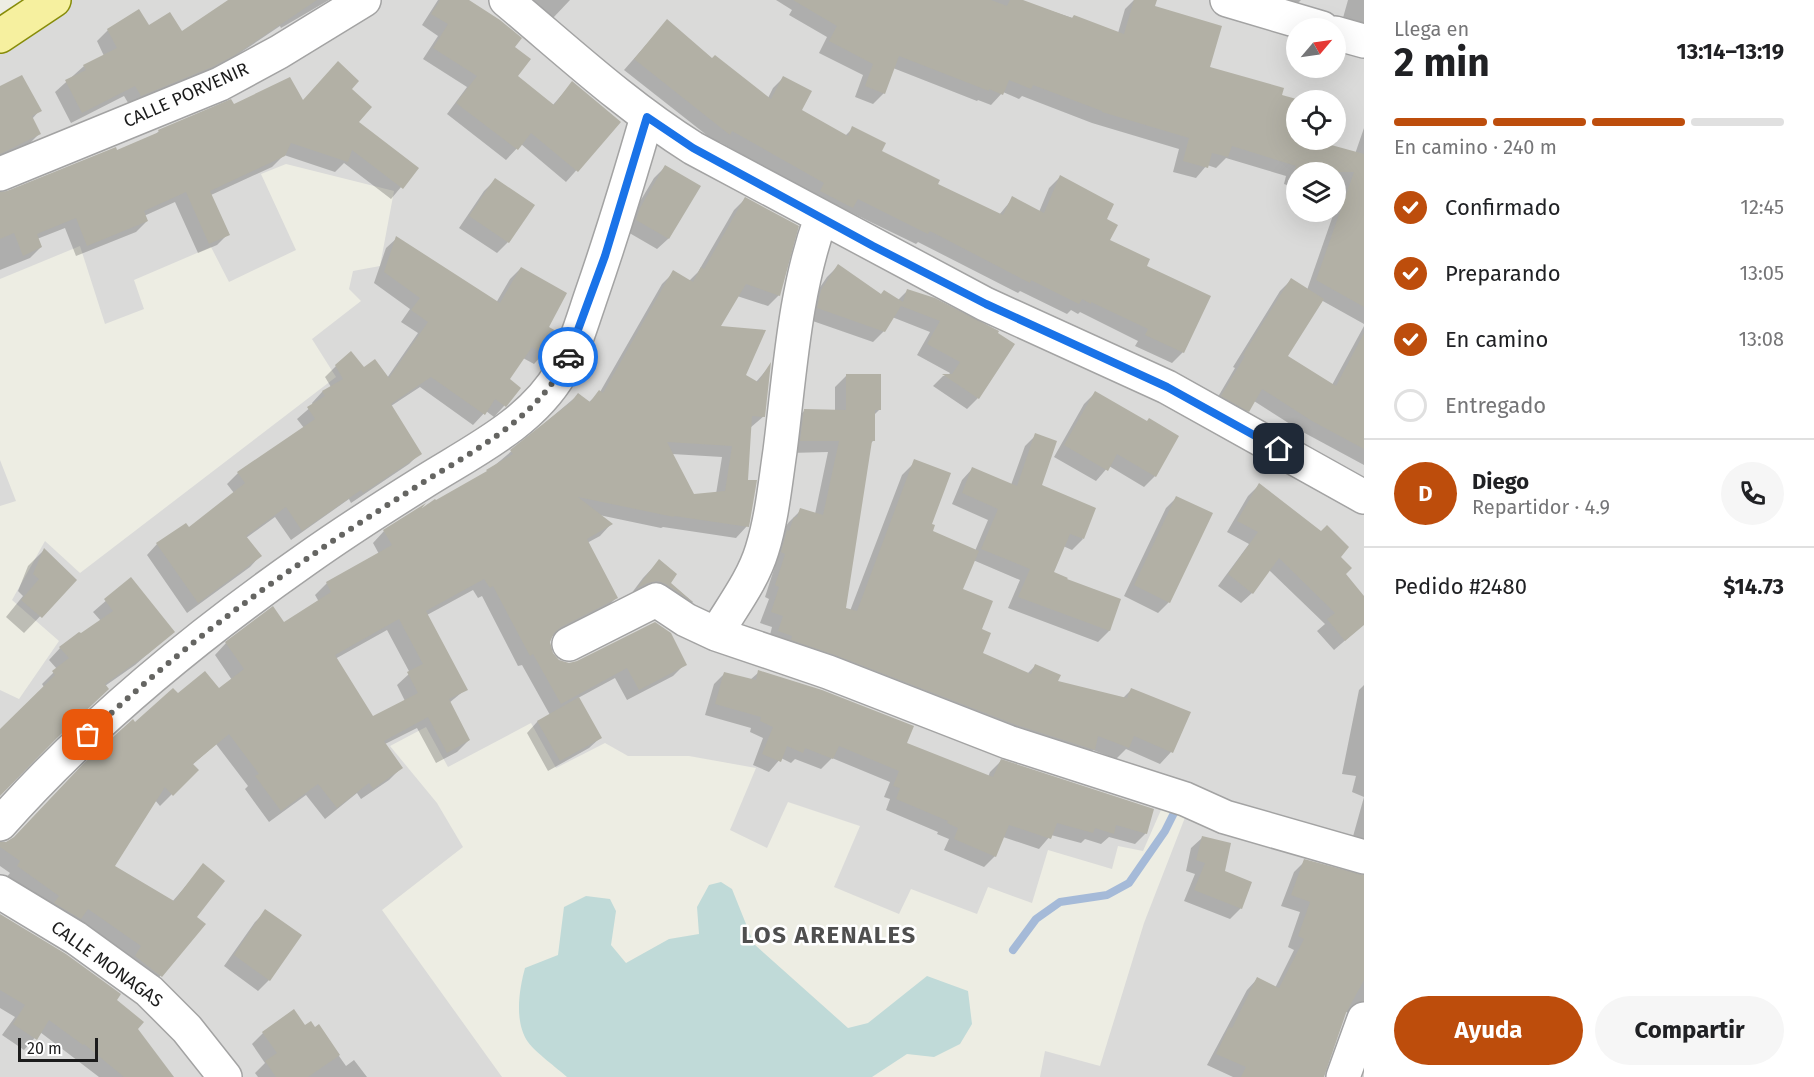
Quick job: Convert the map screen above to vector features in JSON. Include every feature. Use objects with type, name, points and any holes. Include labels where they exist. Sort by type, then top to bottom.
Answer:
[{"type":"main road","points":[[0,34],[54,0]]},
{"type":"street","points":[[0,34],[25,0]]},
{"type":"street","name":"CALLE PORVENIR","points":[[0,174],[220,84],[279,52],[364,0]]},
{"type":"street","points":[[506,0],[647,117],[693,148],[986,304],[1167,387],[1356,492],[1364,524]]},
{"type":"street","points":[[1227,0],[1288,18]]},
{"type":"street","points":[[1346,36],[1364,41]]},
{"type":"street","points":[[0,824],[49,771],[109,714],[211,628],[307,558],[501,433],[524,415],[550,387],[565,363],[582,321],[621,205],[647,117]]},
{"type":"street","points":[[716,634],[752,574],[766,535],[773,502],[795,325],[806,266],[821,218]]},
{"type":"street","points":[[569,644],[656,600],[686,620],[716,634],[828,672],[1033,752],[1185,799],[1226,817],[1364,857]]},
{"type":"street","name":"CALLE MONAGAS","points":[[0,892],[76,938],[149,991],[187,1029],[225,1077]]},
{"type":"street","points":[[1343,1077],[1364,1019]]},
{"type":"shaded area","points":[[54,0],[1364,0],[1364,1077],[1040,1077],[1045,1051],[1100,1066],[1144,923],[1191,802],[1168,794],[1143,851],[1118,846],[1112,869],[1048,850],[1032,903],[988,887],[977,914],[911,889],[899,914],[834,887],[860,826],[788,802],[767,848],[730,830],[756,768],[689,756],[628,756],[605,743],[556,768],[531,723],[448,767],[426,727],[390,746],[437,803],[463,847],[382,910],[502,1077],[0,1077],[0,690],[19,699],[59,641],[12,600],[45,541],[80,573],[336,377],[312,339],[361,301],[349,289],[353,271],[380,266],[394,191],[286,164],[261,174],[296,250],[229,282],[211,247],[134,280],[144,309],[105,324],[80,246],[0,279],[0,36]]},
{"type":"shaded area","points":[[0,460],[16,501],[0,506]]},
{"type":"shaded area","points":[[721,882],[732,889],[754,944],[848,1028],[868,1023],[927,976],[968,991],[972,1024],[960,1044],[934,1057],[907,1054],[872,1077],[567,1077],[531,1046],[524,1034],[519,1016],[525,968],[558,955],[564,907],[586,896],[610,899],[616,911],[611,945],[626,963],[669,939],[699,934],[697,907],[709,885]]},
{"type":"building","points":[[228,0],[317,0],[235,55],[212,67],[141,96],[135,86],[82,113],[65,80],[86,70],[83,65],[117,48],[107,29],[139,9],[149,25],[170,12],[182,31]]},
{"type":"building","points":[[440,0],[469,0],[500,20],[522,38],[515,47],[531,59],[518,76],[554,105],[572,81],[621,122],[578,172],[531,133],[518,150],[456,103],[477,76],[433,48],[448,24],[431,14]]},
{"type":"building","points":[[793,0],[991,0],[1007,6],[1010,0],[1023,0],[1072,18],[1074,15],[1124,34],[1134,0],[1157,0],[1155,6],[1222,26],[1210,67],[1284,88],[1282,95],[1286,96],[1286,150],[1346,149],[1364,154],[1364,307],[1316,280],[1336,222],[1346,222],[1346,195],[1354,172],[1346,172],[1346,162],[1286,163],[1232,146],[1228,157],[1212,153],[1208,168],[1183,161],[1189,138],[1102,112],[1033,85],[1031,89],[1009,80],[1003,95],[899,56],[885,94],[865,86],[873,64],[829,41],[837,26]]},
{"type":"building","points":[[667,19],[712,58],[715,55],[771,99],[783,76],[812,91],[802,110],[848,136],[852,126],[886,143],[882,151],[940,180],[938,184],[1003,215],[1012,196],[1044,213],[1060,175],[1114,204],[1107,219],[1118,225],[1110,240],[1150,259],[1147,266],[1211,296],[1184,353],[1145,335],[1148,329],[1091,302],[1091,304],[1082,299],[1079,304],[1031,280],[1030,283],[930,231],[928,234],[858,199],[853,208],[820,191],[824,183],[732,131],[730,135],[634,59]]},
{"type":"building","points":[[338,61],[359,81],[352,89],[372,107],[359,122],[419,168],[403,189],[352,150],[348,162],[291,143],[285,156],[210,191],[230,235],[209,244],[186,192],[144,211],[148,221],[87,246],[76,218],[37,234],[42,247],[23,256],[14,233],[0,239],[0,192],[116,147],[117,150],[231,99],[234,104],[290,77],[303,100]]},
{"type":"building","points":[[22,75],[42,111],[32,116],[41,134],[0,154],[0,86]]},
{"type":"building","points":[[665,165],[701,186],[669,239],[636,220],[640,208]]},
{"type":"building","points":[[495,178],[535,205],[509,243],[469,216]]},
{"type":"building","points":[[745,197],[799,226],[780,296],[746,284],[721,326],[766,330],[746,375],[758,382],[771,362],[765,417],[752,416],[748,480],[757,480],[749,527],[674,517],[578,497],[613,524],[587,539],[618,598],[561,627],[554,633],[550,642],[553,653],[559,660],[569,663],[655,622],[671,633],[687,665],[639,690],[627,668],[561,704],[533,654],[530,656],[493,586],[490,588],[484,579],[426,611],[468,690],[449,699],[470,740],[447,753],[428,717],[384,741],[403,768],[373,789],[369,783],[337,808],[318,784],[281,811],[255,776],[259,774],[229,734],[193,764],[199,770],[173,796],[165,787],[115,866],[174,901],[203,863],[225,881],[197,917],[206,924],[162,977],[135,956],[141,946],[88,909],[81,919],[54,903],[59,896],[17,866],[20,861],[0,847],[0,842],[6,842],[14,837],[83,764],[133,719],[135,722],[173,688],[178,693],[205,671],[219,688],[244,669],[225,642],[273,606],[284,622],[331,592],[326,582],[392,545],[383,530],[513,454],[510,450],[571,402],[578,393],[590,402],[599,390],[603,393],[673,270],[693,282],[701,267],[704,269]],"holes":[[[667,442],[732,446],[725,491],[694,494]],[[399,619],[423,664],[407,672],[418,693],[373,716],[335,655]]]},
{"type":"building","points":[[396,236],[500,303],[521,267],[567,293],[549,327],[558,332],[546,354],[532,347],[510,379],[521,388],[506,407],[495,399],[485,415],[431,377],[391,404],[422,454],[363,493],[361,490],[302,531],[286,507],[246,536],[262,556],[198,603],[156,543],[186,523],[189,527],[245,483],[237,472],[315,419],[307,407],[325,396],[322,391],[343,379],[335,365],[351,351],[364,367],[375,359],[389,378],[428,322],[411,310],[420,298],[384,272]]},
{"type":"building","points":[[838,264],[881,294],[884,290],[903,302],[907,289],[935,298],[999,331],[998,333],[1015,344],[979,399],[942,374],[952,374],[960,362],[927,344],[940,321],[901,306],[885,332],[817,308],[821,290]]},
{"type":"building","points":[[1291,278],[1324,299],[1288,356],[1336,386],[1364,333],[1364,449],[1312,421],[1262,389],[1249,412],[1221,396],[1245,356],[1243,355]]},
{"type":"building","points":[[846,374],[881,374],[881,410],[875,410],[875,441],[872,441],[846,608],[857,611],[914,459],[951,473],[932,524],[935,525],[933,531],[979,551],[963,589],[993,601],[982,629],[991,633],[983,653],[1031,674],[1035,664],[1061,675],[1058,681],[1127,698],[1131,688],[1191,712],[1173,753],[1134,736],[1129,748],[1098,736],[1095,750],[1014,724],[791,640],[792,636],[778,631],[783,616],[771,612],[779,587],[775,585],[785,554],[781,552],[787,530],[789,531],[800,508],[823,515],[839,441],[800,441],[804,409],[846,410]]},
{"type":"building","points":[[1095,391],[1147,421],[1149,418],[1179,436],[1156,477],[1117,454],[1108,471],[1064,445]]},
{"type":"building","points":[[1035,433],[1057,441],[1042,485],[1096,508],[1084,539],[1070,534],[1054,572],[1121,599],[1110,631],[1018,597],[1030,569],[981,549],[998,509],[962,493],[972,467],[1017,486]]},
{"type":"building","points":[[1259,483],[1321,531],[1327,525],[1349,547],[1341,557],[1352,568],[1346,574],[1364,596],[1364,625],[1345,641],[1327,619],[1335,613],[1279,558],[1253,594],[1228,574],[1258,532],[1237,521]]},
{"type":"building","points":[[1176,496],[1213,513],[1170,603],[1134,585]]},
{"type":"building","points":[[44,548],[77,580],[42,618],[21,600],[39,579],[33,574]]},
{"type":"building","points":[[659,559],[677,574],[671,583],[694,603],[658,581],[637,588]]},
{"type":"building","points":[[131,577],[175,632],[105,684],[109,689],[0,796],[0,729],[55,675],[52,671],[69,658],[59,647],[113,611],[104,599]]},
{"type":"building","points":[[758,670],[822,690],[914,726],[907,743],[993,777],[1001,759],[1154,809],[1147,834],[1116,825],[1114,834],[1095,828],[1093,833],[1057,823],[1051,839],[1009,825],[996,857],[954,839],[958,828],[947,823],[948,821],[896,799],[900,788],[893,786],[899,771],[839,746],[833,759],[805,748],[803,753],[787,746],[781,762],[762,754],[773,727],[760,721],[761,717],[715,704],[724,672],[756,680]]},
{"type":"building","points":[[579,697],[602,738],[560,761],[537,721]]},
{"type":"building","points":[[1202,836],[1231,843],[1225,871],[1252,882],[1242,909],[1194,890],[1205,863],[1196,860]]},
{"type":"building","points":[[1304,859],[1364,875],[1364,980],[1346,1013],[1324,1077],[1241,1077],[1246,1067],[1216,1054],[1229,1027],[1232,1028],[1257,977],[1279,988],[1304,939],[1298,936],[1310,902],[1291,895]]},
{"type":"building","points":[[265,909],[302,935],[270,981],[234,955]]},
{"type":"building","points":[[0,914],[66,954],[121,994],[117,1000],[144,1022],[138,1029],[174,1077],[124,1077],[84,1044],[49,1020],[37,1040],[13,1024],[25,1005],[0,990]]},
{"type":"building","points":[[294,1009],[305,1025],[311,1021],[315,1027],[319,1024],[340,1055],[308,1077],[276,1077],[265,1061],[277,1053],[262,1032]]},
{"type":"waterway","points":[[1013,950],[1036,919],[1060,902],[1107,895],[1129,883],[1165,831],[1177,807]]},
{"type":"way so far","points":[[88,735],[109,714],[211,628],[254,596],[307,558],[509,427],[524,415],[550,387],[561,373],[568,357]]},
{"type":"district","name":"LOS ARENALES","points":[[829,935]]},
{"type":"route","points":[[568,357],[605,256],[647,117],[693,148],[873,246],[986,304],[1167,387],[1279,449]]}]
